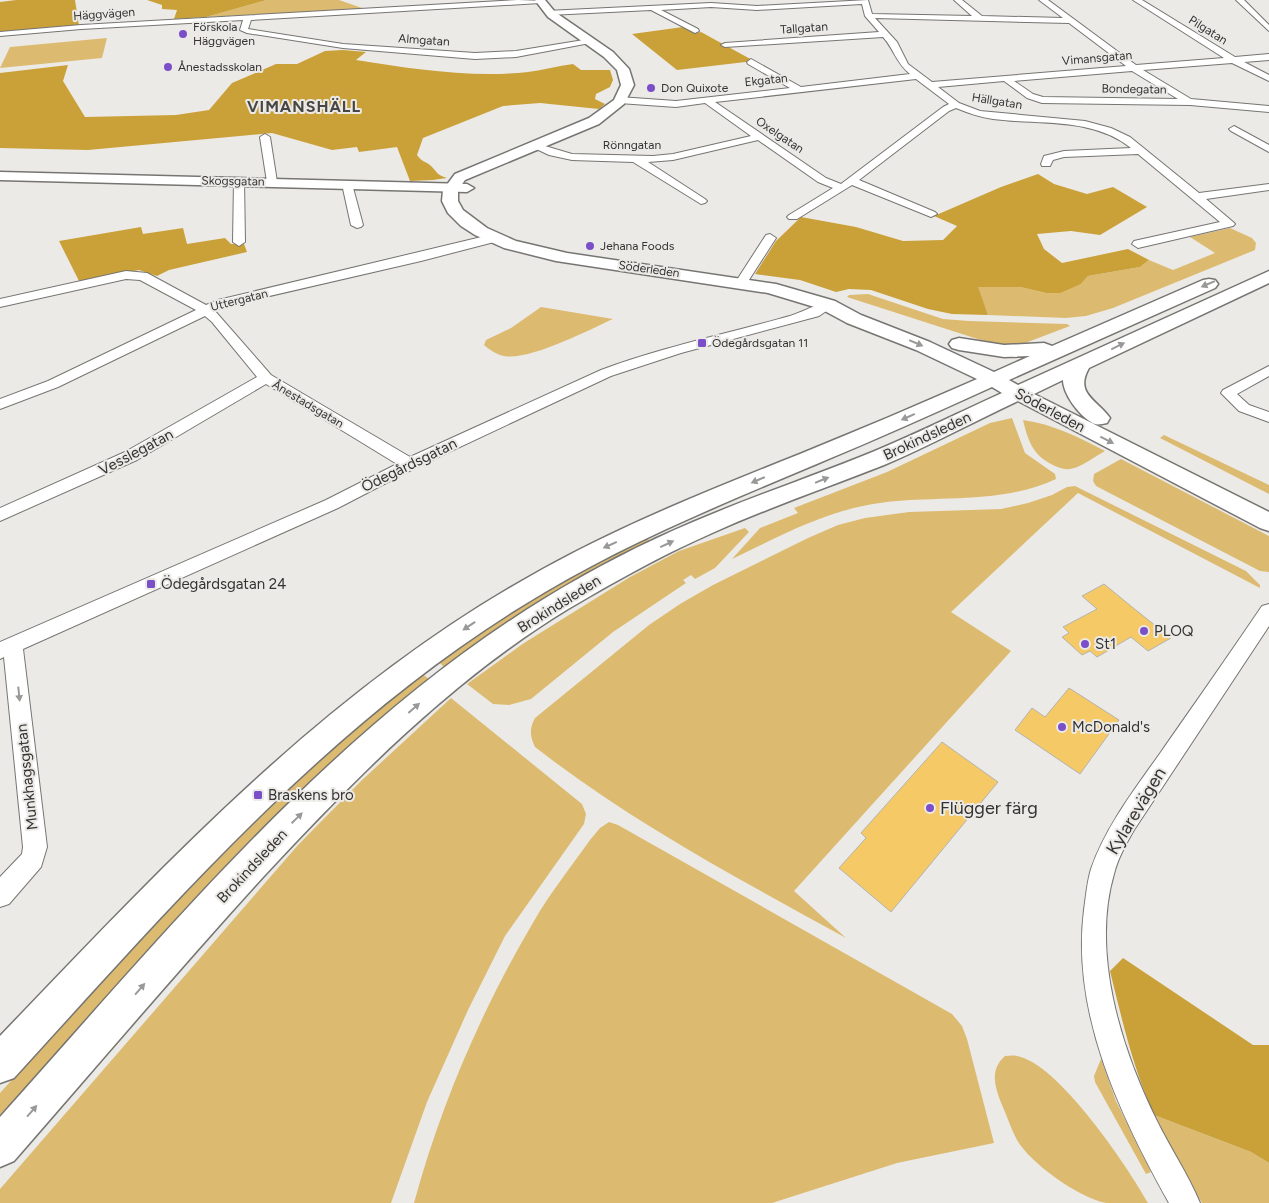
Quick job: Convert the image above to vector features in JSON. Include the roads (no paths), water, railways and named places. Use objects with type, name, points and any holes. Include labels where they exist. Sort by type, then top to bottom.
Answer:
[{"type":"main road","points":[[450,187],[460,177],[594,121],[614,107],[619,100],[627,83],[624,71],[614,58],[549,13],[540,0]]},
{"type":"main road","points":[[474,226],[467,212],[465,199],[467,188],[486,166]]},
{"type":"main road","name":"Söderleden","points":[[450,187],[448,198],[451,207],[457,214],[494,238],[537,252],[770,288],[828,305],[859,310],[915,327],[959,344],[1077,425],[1269,522]]},
{"type":"main road","name":"Brokindsleden","points":[[0,1064],[197,856],[258,795],[320,740],[431,652],[533,586],[600,549],[1269,258]]},
{"type":"main road","name":"Brokindsleden","points":[[0,1147],[201,919],[291,824],[377,740],[442,684],[504,638],[558,603],[658,548],[703,527],[879,458],[1269,276]]},
{"type":"main road","name":"Söderleden","points":[[828,305],[854,319],[1002,375]]},
{"type":"main road","points":[[959,344],[1004,351],[1065,346]]},
{"type":"main road","points":[[1081,364],[1072,380],[1073,390],[1099,418]]},
{"type":"main road","name":"Söderleden","points":[[1027,389],[1099,418],[1269,506]]},
{"type":"main road","points":[[970,416],[1022,413],[1077,425]]},
{"type":"street","name":"Häggvägen","points":[[0,34],[80,27],[540,0]]},
{"type":"street","points":[[958,0],[979,18]]},
{"type":"street","points":[[1043,0],[1134,68],[1190,102]]},
{"type":"street","name":"Pilgatan","points":[[1137,0],[1220,53],[1269,78]]},
{"type":"street","points":[[1240,0],[1269,30]]},
{"type":"street","points":[[549,13],[721,5],[761,8],[865,1]]},
{"type":"street","name":"Hällgatan","points":[[865,1],[869,16],[894,44],[904,65],[956,106],[994,116],[1078,122],[1115,133],[1141,151],[1229,224],[1138,244]]},
{"type":"street","points":[[652,8],[695,31]]},
{"type":"street","points":[[248,17],[244,30],[257,33],[263,16]]},
{"type":"street","points":[[869,16],[1071,21]]},
{"type":"street","name":"Almgatan","points":[[257,33],[343,46],[475,56],[516,54],[590,41]]},
{"type":"street","name":"Tallgatan","points":[[725,44],[886,34]]},
{"type":"street","name":"Vimansgatan","points":[[928,85],[1269,57]]},
{"type":"street","points":[[751,62],[800,89]]},
{"type":"street","name":"Ekgatan","points":[[619,100],[670,104],[916,76]]},
{"type":"street","name":"Bondegatan","points":[[1005,78],[1037,99],[1190,102],[1269,109]]},
{"type":"street","name":"Oxelgatan","points":[[706,100],[822,180],[847,185],[930,214]]},
{"type":"street","points":[[793,217],[847,185],[946,109],[956,106]]},
{"type":"street","points":[[1234,129],[1269,149]]},
{"type":"street","points":[[265,137],[272,182]]},
{"type":"street","name":"Rönngatan","points":[[534,146],[572,158],[636,159],[673,157],[759,137]]},
{"type":"street","points":[[1046,164],[1048,158],[1064,154],[1141,151]]},
{"type":"street","points":[[636,159],[701,201]]},
{"type":"street","name":"Skogsgatan","points":[[0,176],[467,188]]},
{"type":"street","points":[[239,181],[239,242]]},
{"type":"street","points":[[347,184],[357,225]]},
{"type":"street","points":[[1196,197],[1269,188]]},
{"type":"street","name":"Uttergatan","points":[[0,404],[53,384],[204,309],[218,304],[427,256],[494,238]]},
{"type":"street","points":[[741,283],[770,238]]},
{"type":"street","name":"Ånestadsgatan","points":[[2,299],[126,275],[149,278],[204,309],[217,320],[266,378],[409,464]]},
{"type":"street","name":"Ödegårdsgatan","points":[[7,648],[332,504],[409,464],[527,409],[635,362],[795,319],[814,313],[828,305]]},
{"type":"street","points":[[1269,370],[1228,393],[1244,408],[1269,417]]},
{"type":"street","name":"Vesslegatan","points":[[0,515],[124,459],[266,378]]},
{"type":"street","name":"Kylarevägen","points":[[1185,1203],[1141,1122],[1122,1078],[1105,1019],[1096,970],[1094,925],[1099,884],[1110,851],[1126,822],[1269,611]]},
{"type":"street","name":"Munkhagsgatan","points":[[0,895],[33,859],[35,847],[7,648]]},
{"type":"place","name":"Förskola Häggvägen","points":[[183,34]]},
{"type":"place","name":"Ånestadsskolan","points":[[168,67]]},
{"type":"place","name":"Don Quixote","points":[[651,88]]},
{"type":"place","name":"Jehana Foods","points":[[590,246]]},
{"type":"place","name":"Ödegårdsgatan 11","points":[[702,343]]},
{"type":"place","name":"Ödegårdsgatan 24","points":[[151,584]]},
{"type":"place","name":"PLOQ","points":[[1144,631]]},
{"type":"place","name":"St1","points":[[1085,644]]},
{"type":"place","name":"McDonald's","points":[[1062,727]]},
{"type":"place","name":"Braskens bro","points":[[258,795]]},
{"type":"place","name":"Flügger färg","points":[[930,808]]},
{"type":"district","name":"VIMANSHÄLL","points":[[304,106]]}]
